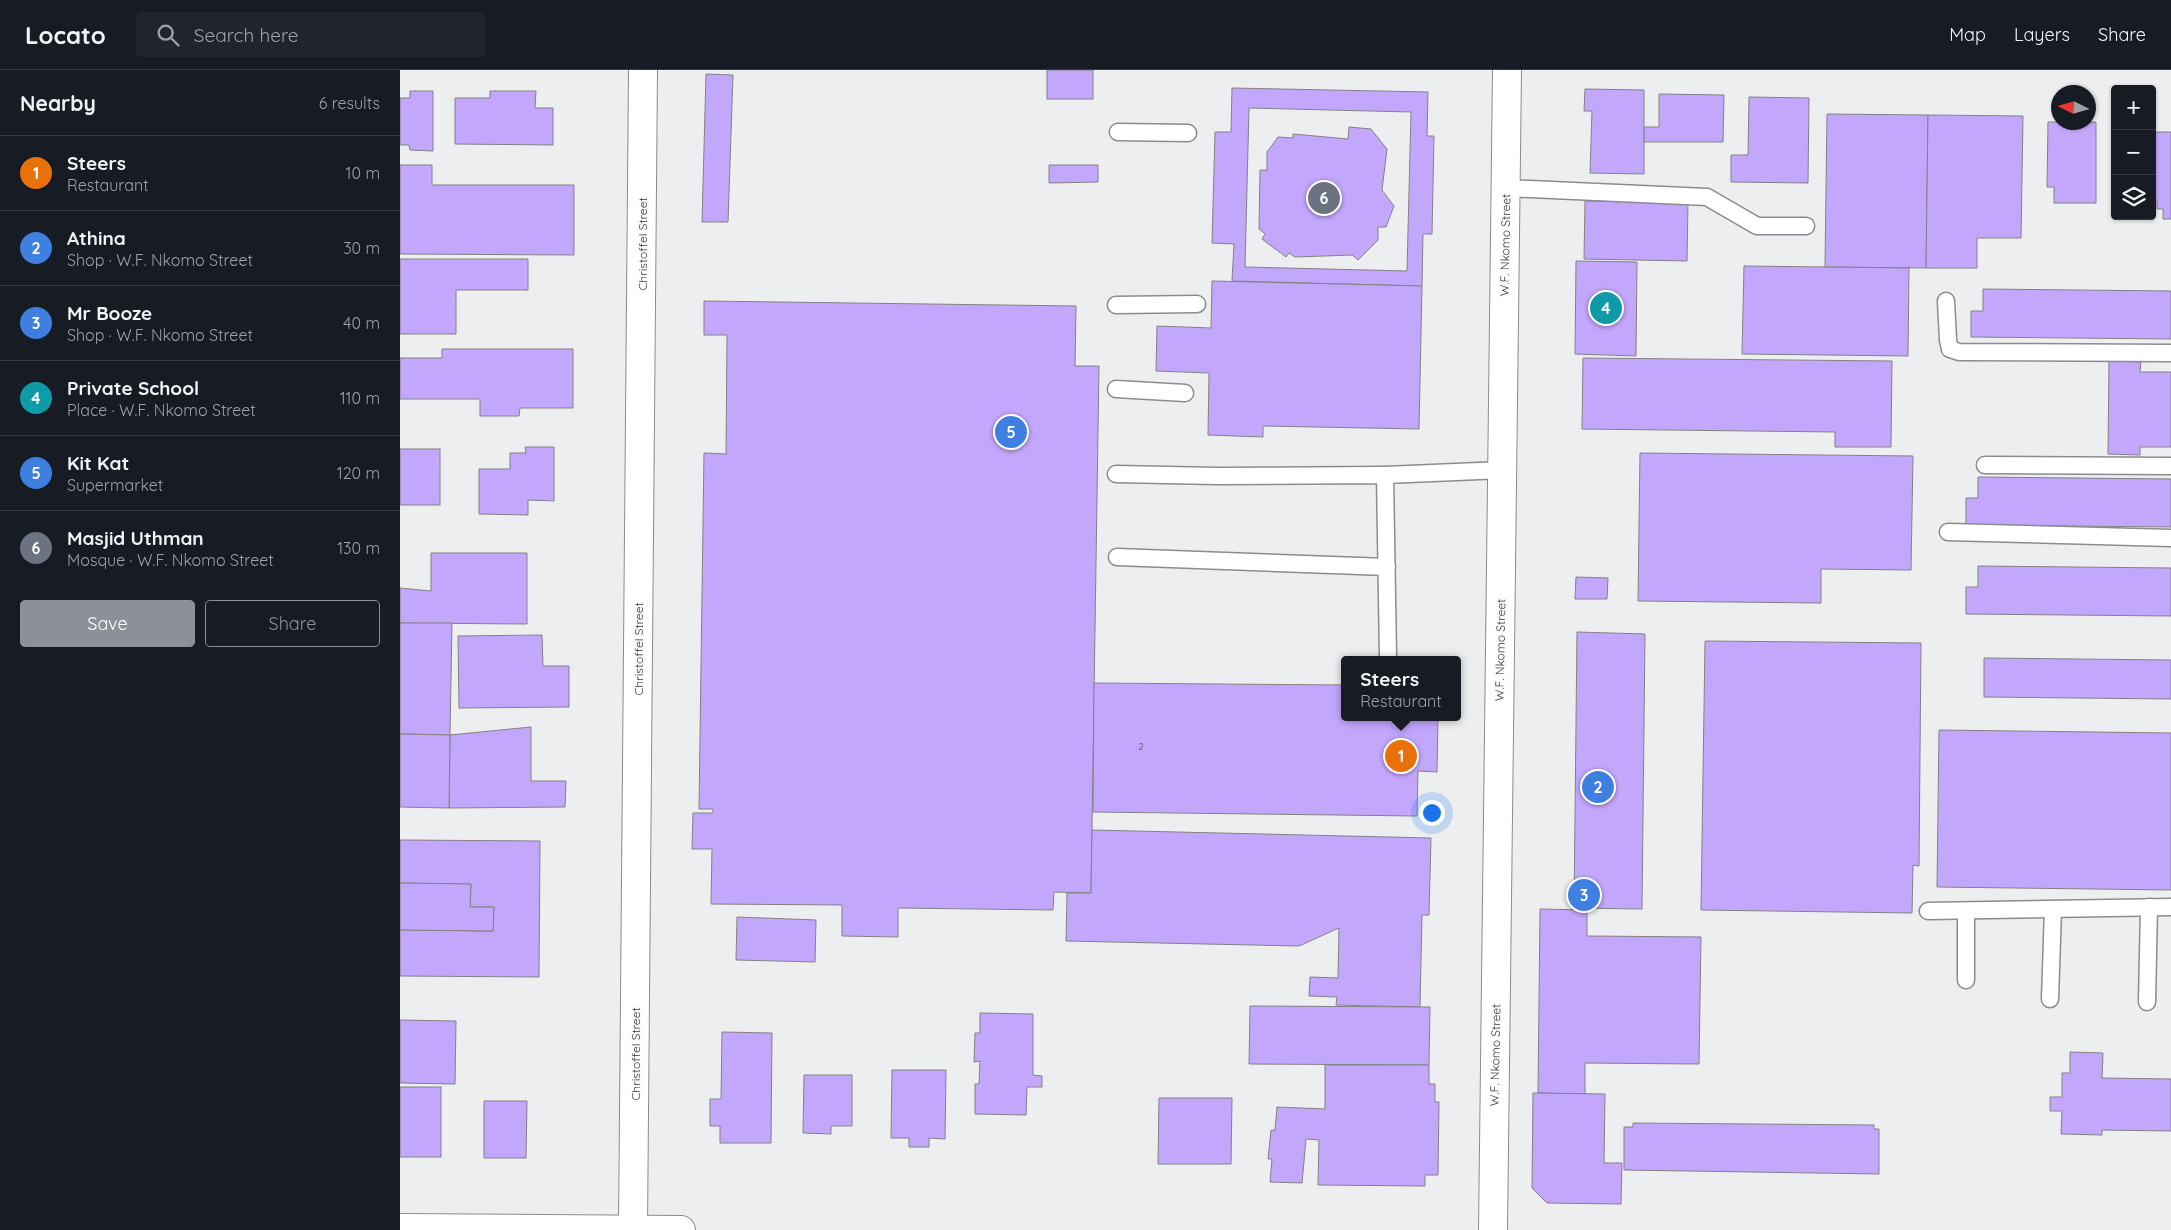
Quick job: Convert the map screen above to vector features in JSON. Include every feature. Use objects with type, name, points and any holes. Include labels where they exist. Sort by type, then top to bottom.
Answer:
[{"type":"street","name":"Christoffel Street","points":[[633,1229],[643,70]]},
{"type":"street","name":"W.F. Nkomo Street","points":[[1493,1230],[1507,70]]},
{"type":"street","points":[[400,1228],[681,1230]]},
{"type":"lane","points":[[1118,132],[1188,133]]},
{"type":"lane","points":[[1506,188],[1707,197],[1757,226],[1806,226]]},
{"type":"lane","points":[[1946,301],[1950,349],[1959,352],[2171,353]]},
{"type":"lane","points":[[1116,304],[1197,304]]},
{"type":"lane","points":[[1116,389],[1185,393]]},
{"type":"lane","points":[[1984,465],[2171,466]]},
{"type":"lane","points":[[1116,474],[1217,476],[1385,475],[1503,470]]},
{"type":"lane","points":[[1385,475],[1388,656]]},
{"type":"lane","points":[[1948,532],[2171,538]]},
{"type":"lane","points":[[1117,557],[1387,567]]},
{"type":"lane","points":[[2147,1002],[2149,907]]},
{"type":"lane","points":[[1928,911],[2171,907]]},
{"type":"lane","points":[[2050,999],[2053,909]]},
{"type":"lane","points":[[1966,911],[1966,980]]},
{"type":"building","points":[[1047,70],[1093,70],[1093,99],[1047,99]]},
{"type":"building","points":[[706,74],[733,75],[728,222],[702,222]]},
{"type":"building","points":[[1232,88],[1428,92],[1427,136],[1434,136],[1432,234],[1423,234],[1422,286],[1232,281],[1234,244],[1212,243],[1215,132],[1231,132]],"holes":[[[1249,108],[1411,112],[1407,271],[1245,267]]]},
{"type":"building","points":[[1585,89],[1644,90],[1644,174],[1590,173],[1592,111],[1584,111]]},
{"type":"building","points":[[410,91],[433,91],[433,151],[410,150],[409,145],[400,145],[400,98],[410,98]]},
{"type":"building","points":[[490,91],[536,91],[535,108],[553,108],[553,145],[455,144],[455,98],[490,98]]},
{"type":"building","points":[[1659,94],[1724,95],[1723,142],[1644,142],[1644,127],[1659,127]]},
{"type":"building","points":[[1749,97],[1809,98],[1808,183],[1731,182],[1731,155],[1748,155]]},
{"type":"building","points":[[1827,114],[1928,115],[1926,268],[1825,267]]},
{"type":"building","points":[[1928,115],[2023,116],[2021,238],[1977,238],[1977,268],[1926,268]]},
{"type":"building","points":[[2048,122],[2051,122],[2051,130],[2096,130],[2096,203],[2054,203],[2054,187],[2047,187]]},
{"type":"building","points":[[1349,127],[1371,129],[1387,149],[1382,190],[1394,206],[1386,227],[1378,227],[1378,240],[1358,260],[1352,255],[1295,257],[1289,253],[1286,257],[1262,239],[1265,234],[1259,229],[1260,170],[1267,170],[1267,152],[1278,137],[1293,138],[1293,134],[1348,139]]},
{"type":"building","points":[[2156,132],[2171,132],[2171,219],[2163,219],[2163,209],[2157,209]]},
{"type":"building","points":[[400,165],[432,165],[432,185],[574,185],[574,255],[400,254]]},
{"type":"building","points":[[1049,165],[1098,165],[1098,182],[1049,183]]},
{"type":"building","points":[[1585,201],[1688,202],[1687,261],[1584,259]]},
{"type":"building","points":[[400,259],[528,259],[528,290],[456,290],[456,334],[400,334]]},
{"type":"building","points":[[1576,261],[1637,262],[1636,356],[1575,354]]},
{"type":"building","points":[[1744,266],[1909,268],[1908,356],[1742,354]]},
{"type":"building","points":[[1212,281],[1422,286],[1419,429],[1263,426],[1263,437],[1208,435],[1209,373],[1156,371],[1157,326],[1211,328]]},
{"type":"building","points":[[1983,289],[2171,291],[2171,339],[1971,337],[1971,311],[1983,311]]},
{"type":"building","points":[[704,301],[1076,306],[1075,366],[1099,366],[1091,893],[1054,892],[1053,910],[898,908],[898,937],[842,936],[842,905],[711,904],[712,849],[692,849],[693,813],[713,813],[713,809],[699,809],[704,453],[726,454],[727,335],[704,335]]},
{"type":"building","points":[[442,349],[573,349],[573,408],[520,408],[519,416],[480,416],[480,399],[400,399],[400,358],[442,358]]},
{"type":"building","points":[[1583,358],[1892,361],[1891,447],[1835,447],[1835,432],[1582,429]]},
{"type":"building","points":[[2109,361],[2141,362],[2140,372],[2171,372],[2171,447],[2140,447],[2140,455],[2108,454]]},
{"type":"building","points":[[525,447],[554,447],[554,501],[528,500],[528,515],[479,514],[479,469],[510,469],[510,453],[526,453]]},
{"type":"building","points":[[400,449],[440,449],[440,505],[400,505]]},
{"type":"building","points":[[1640,453],[1913,456],[1911,570],[1821,569],[1821,603],[1638,601]]},
{"type":"building","points":[[1978,477],[2171,479],[2171,527],[1966,525],[1966,498],[1978,498]]},
{"type":"building","points":[[431,553],[527,553],[527,624],[400,623],[400,588],[431,591]]},
{"type":"building","points":[[1978,566],[2171,568],[2171,616],[1966,614],[1966,587],[1978,587]]},
{"type":"building","points":[[1576,577],[1608,578],[1607,599],[1575,599]]},
{"type":"building","points":[[400,623],[452,623],[450,735],[400,734]]},
{"type":"building","points":[[1577,632],[1645,634],[1642,909],[1574,908]]},
{"type":"building","points":[[542,635],[543,666],[569,666],[569,707],[459,708],[458,636]]},
{"type":"building","points":[[1705,641],[1921,643],[1919,866],[1913,865],[1912,913],[1701,910]]},
{"type":"building","points":[[1984,658],[2171,660],[2171,699],[1984,697]]},
{"type":"building","points":[[1094,683],[1341,685],[1341,721],[1438,721],[1437,772],[1418,771],[1417,816],[1093,812]]},
{"type":"building","points":[[531,727],[531,781],[566,781],[565,807],[449,808],[450,735]]},
{"type":"building","points":[[1939,730],[2171,733],[2171,890],[1937,887]]},
{"type":"building","points":[[400,734],[450,735],[449,808],[400,807]]},
{"type":"building","points":[[1092,830],[1431,838],[1429,915],[1422,915],[1420,1007],[1336,1005],[1337,997],[1309,996],[1310,977],[1338,978],[1339,928],[1299,946],[1066,941],[1067,893],[1091,893]]},
{"type":"building","points":[[400,840],[540,841],[539,977],[400,976],[400,930],[493,931],[494,907],[470,907],[471,884],[400,883]]},
{"type":"building","points":[[400,883],[471,884],[470,907],[494,907],[493,931],[400,930]]},
{"type":"building","points":[[1540,909],[1587,910],[1587,936],[1701,937],[1699,1064],[1585,1063],[1585,1094],[1538,1093]]},
{"type":"building","points":[[737,917],[816,920],[815,962],[736,960]]},
{"type":"building","points":[[1250,1006],[1430,1007],[1429,1065],[1249,1064]]},
{"type":"building","points":[[980,1013],[1033,1014],[1033,1075],[1042,1076],[1042,1087],[1027,1087],[1026,1115],[975,1114],[975,1084],[979,1084],[980,1061],[974,1062],[975,1033],[980,1033]]},
{"type":"building","points":[[400,1020],[456,1021],[455,1084],[400,1083]]},
{"type":"building","points":[[722,1032],[772,1033],[771,1143],[720,1143],[720,1126],[710,1126],[710,1099],[721,1099]]},
{"type":"building","points":[[2070,1052],[2103,1053],[2102,1078],[2171,1079],[2171,1131],[2102,1130],[2102,1135],[2061,1134],[2062,1111],[2050,1111],[2050,1097],[2062,1097],[2062,1073],[2070,1073]]},
{"type":"building","points":[[1325,1065],[1429,1065],[1429,1084],[1435,1084],[1435,1102],[1439,1102],[1438,1175],[1425,1175],[1425,1186],[1318,1185],[1319,1140],[1306,1139],[1302,1183],[1270,1182],[1272,1159],[1268,1159],[1271,1130],[1275,1130],[1277,1107],[1325,1109]]},
{"type":"building","points":[[892,1070],[946,1070],[945,1139],[929,1138],[929,1147],[909,1147],[909,1138],[891,1138]]},
{"type":"building","points":[[804,1075],[852,1075],[852,1126],[831,1126],[831,1134],[803,1133]]},
{"type":"building","points":[[400,1087],[441,1087],[441,1157],[400,1157]]},
{"type":"building","points":[[1533,1093],[1605,1094],[1604,1163],[1622,1163],[1621,1204],[1547,1203],[1532,1188]]},
{"type":"building","points":[[1159,1098],[1232,1098],[1231,1164],[1158,1164]]},
{"type":"building","points":[[484,1101],[527,1101],[526,1158],[484,1158]]},
{"type":"building","points":[[1633,1123],[1874,1125],[1874,1129],[1879,1129],[1879,1174],[1624,1170],[1624,1127],[1633,1127]]},
{"type":"place","name":"Masjid Uthman","points":[[1324,198]]},
{"type":"place","name":"Private School","points":[[1606,308]]},
{"type":"place","name":"Kit Kat","points":[[1011,432]]},
{"type":"place","name":"Steers","points":[[1401,756]]},
{"type":"place","name":"Athina","points":[[1598,787]]},
{"type":"place","name":"Mr Booze","points":[[1584,895]]}]
